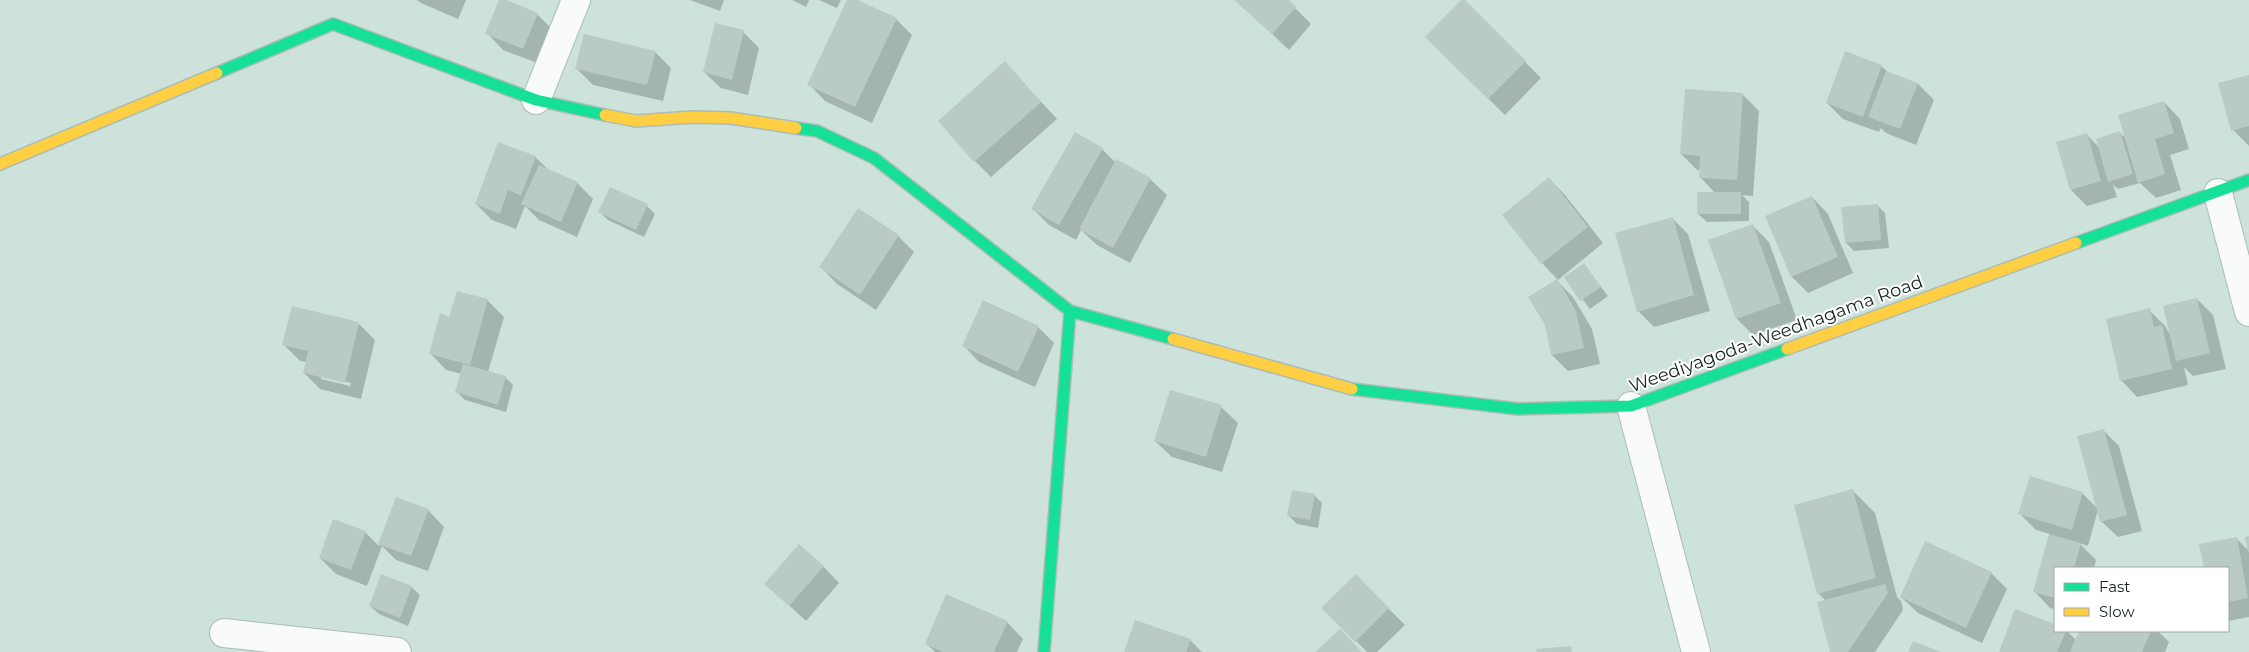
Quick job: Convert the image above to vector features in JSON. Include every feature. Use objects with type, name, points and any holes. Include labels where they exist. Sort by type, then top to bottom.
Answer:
[{"type":"street","points":[[536,100],[576,0]]},
{"type":"street","name":"Weediyagoda-Weedhagama Road","points":[[0,164],[333,24],[536,100],[636,120],[692,117],[731,118],[817,131],[874,158],[1070,311],[1356,390],[1518,409],[1631,406],[2218,193],[2249,180]]},
{"type":"street","points":[[2218,193],[2249,312]]},
{"type":"street","points":[[1044,652],[1070,311]]},
{"type":"street","points":[[1631,406],[1696,652]]},
{"type":"street","points":[[224,632],[397,652]]},
{"type":"building","points":[[499,0],[507,0],[538,13],[523,49],[485,34]]},
{"type":"building","points":[[847,0],[858,0],[897,18],[855,107],[807,85]]},
{"type":"building","points":[[1234,0],[1289,0],[1296,7],[1272,34]]},
{"type":"building","points":[[1461,0],[1465,0],[1526,61],[1488,99],[1425,37]]},
{"type":"building","points":[[715,23],[744,30],[732,80],[703,72]]},
{"type":"building","points":[[584,34],[656,51],[647,85],[575,69]]},
{"type":"building","points":[[1845,51],[1882,65],[1863,117],[1826,103]]},
{"type":"building","points":[[1005,61],[1041,102],[974,162],[938,121]]},
{"type":"building","points":[[1886,71],[1918,83],[1900,129],[1868,117]]},
{"type":"building","points":[[2249,75],[2249,126],[2231,131],[2218,83]]},
{"type":"building","points":[[1685,89],[1743,93],[1737,180],[1699,178],[1700,156],[1680,154]]},
{"type":"building","points":[[2164,101],[2174,133],[2155,139],[2165,174],[2138,183],[2118,115]]},
{"type":"building","points":[[2120,131],[2133,174],[2108,182],[2096,139]]},
{"type":"building","points":[[1075,132],[1103,148],[1059,225],[1031,209]]},
{"type":"building","points":[[2087,133],[2101,181],[2070,190],[2056,142]]},
{"type":"building","points":[[498,142],[536,156],[521,196],[508,190],[500,214],[475,204]]},
{"type":"building","points":[[1116,159],[1151,178],[1113,248],[1079,229]]},
{"type":"building","points":[[539,165],[578,182],[561,222],[521,204]]},
{"type":"building","points":[[1549,177],[1588,227],[1541,264],[1502,215]]},
{"type":"building","points":[[610,187],[648,204],[636,230],[598,212]]},
{"type":"building","points":[[1697,192],[1741,192],[1741,214],[1697,214]]},
{"type":"building","points":[[1812,196],[1838,257],[1791,277],[1765,216]]},
{"type":"building","points":[[1878,204],[1881,240],[1845,243],[1841,207]]},
{"type":"building","points":[[858,208],[899,235],[860,295],[819,267]]},
{"type":"building","points":[[1673,217],[1694,295],[1637,312],[1615,233]]},
{"type":"building","points":[[1753,224],[1781,303],[1736,319],[1708,240]]},
{"type":"building","points":[[1584,263],[1601,287],[1580,301],[1564,277]]},
{"type":"building","points":[[1557,279],[1576,311],[1584,348],[1551,355],[1545,325],[1528,297]]},
{"type":"building","points":[[457,291],[488,299],[470,365],[429,354],[440,313],[449,317]]},
{"type":"building","points":[[2197,298],[2210,353],[2176,361],[2163,306]]},
{"type":"building","points":[[983,300],[1039,326],[1018,372],[962,346]]},
{"type":"building","points":[[292,306],[359,322],[345,383],[303,373],[308,351],[282,345]]},
{"type":"building","points":[[2150,308],[2154,327],[2162,325],[2172,369],[2120,381],[2106,319]]},
{"type":"building","points":[[463,364],[506,376],[498,405],[455,392]]},
{"type":"building","points":[[1170,390],[1222,405],[1206,457],[1154,441]]},
{"type":"building","points":[[2104,429],[2127,515],[2100,522],[2077,436]]},
{"type":"building","points":[[2030,476],[2083,492],[2072,530],[2018,514]]},
{"type":"building","points":[[1853,489],[1876,578],[1817,594],[1794,505]]},
{"type":"building","points":[[1292,490],[1315,494],[1310,520],[1287,516]]},
{"type":"building","points":[[396,497],[429,509],[411,556],[378,544]]},
{"type":"building","points":[[333,519],[366,531],[351,570],[319,558]]},
{"type":"building","points":[[2049,534],[2081,543],[2074,567],[2054,567],[2054,598],[2033,592]]},
{"type":"building","points":[[2249,536],[2249,552],[2248,552],[2245,537]]},
{"type":"building","points":[[2237,537],[2248,598],[2229,602],[2229,567],[2204,567],[2199,544]]},
{"type":"building","points":[[1925,541],[1992,572],[1966,628],[1900,597]]},
{"type":"building","points":[[799,544],[824,566],[789,606],[764,584]]},
{"type":"building","points":[[381,574],[412,586],[400,618],[369,606]]},
{"type":"building","points":[[1356,574],[1389,608],[1355,642],[1321,608]]},
{"type":"building","points":[[1885,584],[1888,593],[1848,652],[1830,652],[1817,602]]},
{"type":"building","points":[[946,594],[1008,621],[994,652],[943,652],[925,644]]},
{"type":"building","points":[[2015,609],[2054,624],[2054,632],[2066,632],[2057,652],[1999,652]]},
{"type":"building","points":[[1135,620],[1191,639],[1186,652],[1124,652]]},
{"type":"building","points":[[1340,629],[1362,652],[1315,652]]},
{"type":"building","points":[[2079,632],[2151,632],[2142,652],[2070,652]]},
{"type":"building","points":[[1913,641],[1941,652],[1908,652]]},
{"type":"building","points":[[1571,646],[1572,652],[1537,652],[1536,649]]},
{"type":"traffic: fast","points":[[217,73],[333,24],[536,100],[605,115]]},
{"type":"traffic: fast","points":[[796,128],[817,131],[874,158],[1070,311],[1173,339]]},
{"type":"traffic: fast","points":[[2076,243],[2249,180]]},
{"type":"traffic: fast","points":[[1044,652],[1070,311]]},
{"type":"traffic: fast","points":[[1352,389],[1518,409],[1631,406],[1787,349]]},
{"type":"traffic: slow","points":[[0,164],[217,73]]},
{"type":"traffic: slow","points":[[605,115],[636,121],[693,117],[731,118],[796,128]]},
{"type":"traffic: slow","points":[[1787,349],[2076,243]]},
{"type":"traffic: slow","points":[[1173,339],[1352,389]]}]
